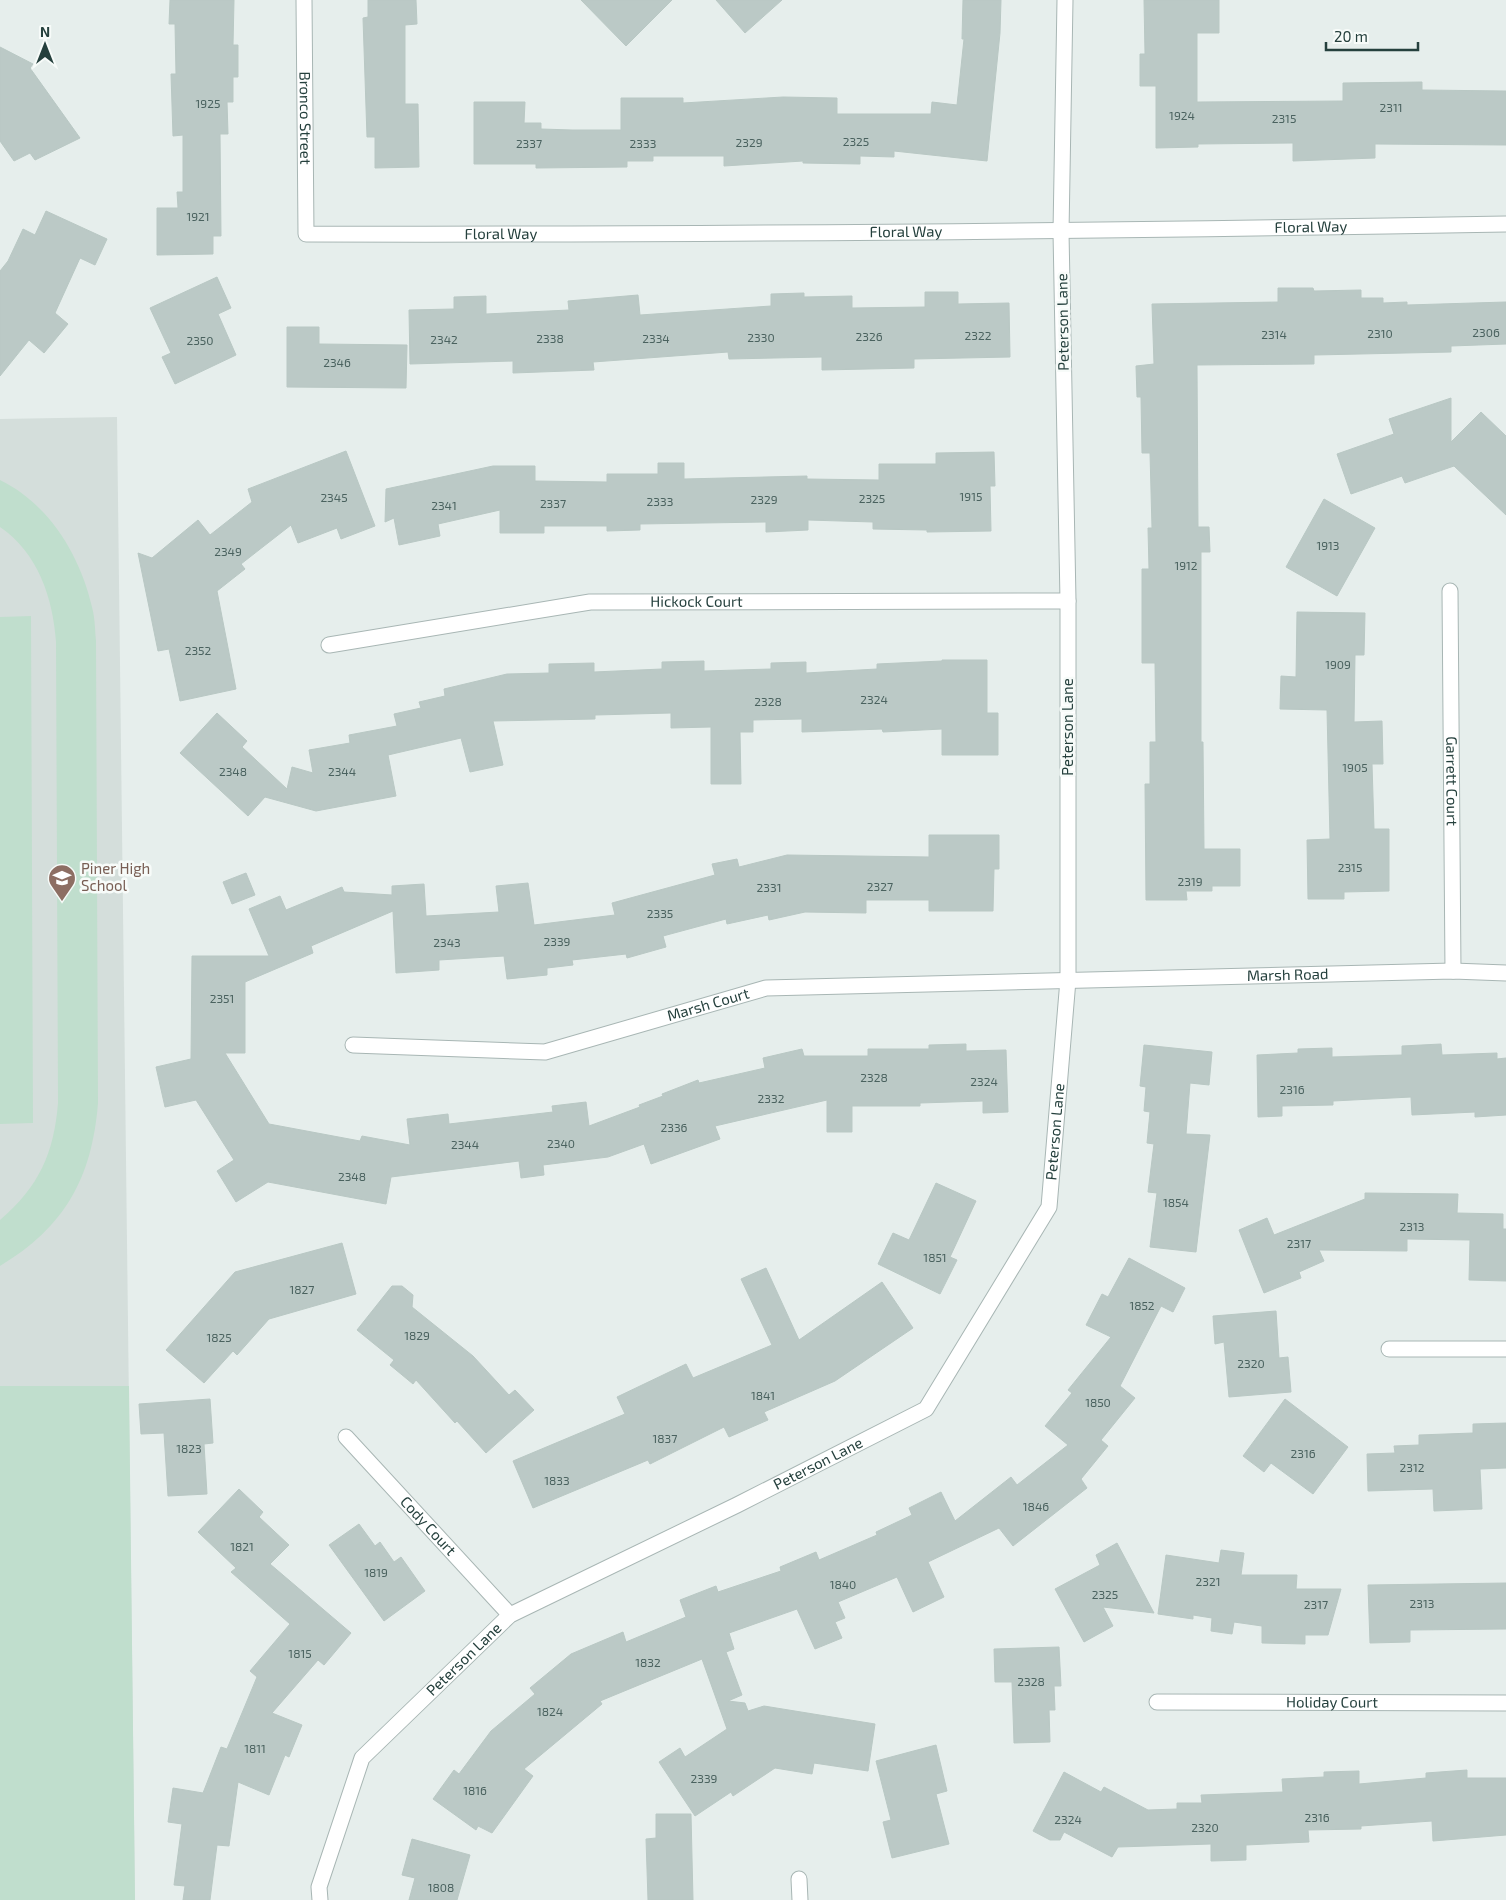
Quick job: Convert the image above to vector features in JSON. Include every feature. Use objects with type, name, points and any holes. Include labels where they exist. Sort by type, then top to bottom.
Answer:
[{"type":"street","name":"Bronco Street","points":[[304,0],[306,234]]},
{"type":"street","name":"Peterson Lane","points":[[320,1900],[319,1887],[362,1758],[510,1616],[737,1505],[926,1409],[1049,1206],[1068,980],[1068,600],[1061,232],[1066,0]]},
{"type":"street","name":"Floral Way","points":[[306,234],[616,235],[1061,232],[1506,224]]},
{"type":"street","name":"Garrett Court","points":[[1450,591],[1453,971]]},
{"type":"street","name":"Hickock Court","points":[[329,645],[590,602],[1068,600]]},
{"type":"street","name":"Marsh Road","points":[[1068,980],[1453,971],[1506,973]]},
{"type":"street","name":"Marsh Court","points":[[352,1045],[545,1052],[766,988],[1068,980]]},
{"type":"street","points":[[1388,1349],[1506,1348]]},
{"type":"street","name":"Cody Court","points":[[346,1437],[510,1616]]},
{"type":"street","name":"Holiday Court","points":[[1157,1702],[1506,1703]]},
{"type":"street","points":[[799,1879],[800,1900]]},
{"type":"shaded area","name":"Piner High School","points":[[117,417],[135,1900],[0,1900],[0,419]]},
{"type":"green space","points":[[0,480],[18,490],[33,503],[60,533],[71,550],[87,588],[94,615],[96,641],[98,1103],[95,1130],[89,1155],[71,1198],[42,1235],[23,1251],[0,1266],[0,1220],[25,1195],[42,1168],[53,1138],[58,1103],[56,642],[47,593],[34,563],[13,538],[0,527]]},
{"type":"green space","points":[[31,616],[33,1123],[0,1124],[0,617]]},
{"type":"green space","points":[[0,1386],[129,1386],[135,1900],[0,1900]]},
{"type":"building","points":[[170,0],[234,0],[233,45],[238,45],[238,77],[233,77],[233,102],[227,102],[228,134],[220,134],[221,236],[213,236],[213,254],[157,255],[157,208],[178,208],[177,192],[183,192],[183,135],[173,136],[171,74],[176,74],[175,24],[169,24]]},
{"type":"building","points":[[368,0],[416,0],[417,24],[405,25],[405,104],[418,104],[419,167],[375,168],[375,137],[367,137],[363,18],[368,17]]},
{"type":"building","points":[[581,0],[672,0],[626,46]]},
{"type":"building","points":[[716,0],[782,0],[745,33]]},
{"type":"building","points":[[963,0],[1001,0],[1000,33],[987,161],[894,151],[894,157],[860,156],[860,164],[803,163],[803,161],[724,166],[724,156],[653,156],[653,161],[627,161],[627,167],[536,168],[536,164],[474,164],[474,102],[525,102],[524,123],[541,123],[541,129],[572,130],[621,130],[621,98],[683,98],[683,103],[783,97],[837,98],[837,114],[931,114],[932,102],[957,105],[964,39],[962,39]]},
{"type":"building","points":[[1144,0],[1219,0],[1219,33],[1197,33],[1197,102],[1343,101],[1343,83],[1422,82],[1422,90],[1506,91],[1506,145],[1375,144],[1375,158],[1293,161],[1293,143],[1198,144],[1198,147],[1156,148],[1156,86],[1140,86],[1140,54],[1145,54]]},
{"type":"building","points":[[0,47],[33,64],[30,68],[80,138],[35,160],[30,153],[14,161],[0,141]]},
{"type":"building","points":[[46,211],[107,239],[95,265],[80,258],[55,313],[68,324],[44,353],[29,340],[0,376],[0,271],[8,261],[23,229],[35,235]]},
{"type":"building","points":[[217,277],[231,308],[218,314],[236,355],[175,384],[162,357],[171,353],[150,308]]},
{"type":"building","points":[[1278,288],[1313,288],[1314,291],[1361,290],[1361,298],[1383,298],[1383,303],[1407,302],[1407,305],[1506,302],[1506,344],[1451,346],[1451,352],[1314,355],[1314,364],[1197,365],[1198,527],[1209,527],[1210,552],[1201,552],[1201,742],[1203,742],[1204,849],[1240,849],[1240,886],[1212,886],[1212,891],[1186,891],[1187,900],[1146,900],[1145,784],[1150,784],[1150,742],[1156,742],[1155,663],[1142,663],[1142,569],[1149,569],[1148,528],[1152,528],[1150,453],[1142,453],[1141,397],[1137,397],[1136,366],[1154,364],[1152,304],[1278,302]]},
{"type":"building","points":[[925,292],[958,292],[958,304],[1009,303],[1010,357],[914,359],[914,368],[822,370],[822,357],[729,359],[728,352],[593,362],[594,370],[513,373],[513,361],[410,364],[409,310],[454,309],[454,297],[486,296],[486,314],[569,310],[568,301],[638,295],[640,315],[771,306],[771,294],[804,293],[804,297],[852,296],[852,308],[925,307]]},
{"type":"building","points":[[287,327],[319,327],[319,344],[407,345],[406,388],[287,387]]},
{"type":"building","points":[[1451,398],[1451,442],[1481,412],[1506,436],[1506,515],[1454,466],[1405,483],[1402,476],[1351,494],[1337,454],[1394,434],[1389,419]]},
{"type":"building","points":[[346,451],[375,526],[341,539],[337,528],[298,543],[291,525],[241,564],[245,569],[217,591],[236,689],[180,701],[169,649],[158,651],[138,553],[152,558],[198,520],[210,535],[252,502],[248,489]]},
{"type":"building","points":[[994,452],[995,486],[990,486],[991,531],[927,532],[927,530],[873,529],[873,522],[808,520],[808,530],[766,532],[766,522],[640,524],[640,530],[607,531],[607,526],[544,526],[544,533],[500,533],[500,510],[438,524],[440,536],[399,545],[394,518],[385,522],[386,489],[493,466],[535,466],[535,481],[607,482],[607,474],[658,474],[658,463],[684,463],[684,479],[807,476],[807,479],[879,480],[879,464],[936,464],[936,453]]},
{"type":"building","points":[[1324,499],[1375,528],[1337,596],[1286,567]]},
{"type":"building","points":[[1297,612],[1365,613],[1364,655],[1355,655],[1354,722],[1382,721],[1383,764],[1372,764],[1374,829],[1389,829],[1389,891],[1344,892],[1344,899],[1308,899],[1307,840],[1330,839],[1327,710],[1280,709],[1281,676],[1296,677]]},
{"type":"building","points":[[942,660],[987,660],[987,713],[998,713],[998,755],[942,755],[942,729],[883,732],[882,729],[802,732],[802,719],[753,720],[753,732],[740,732],[741,784],[711,784],[711,727],[671,728],[671,713],[595,715],[595,719],[493,721],[503,765],[470,772],[461,738],[388,755],[396,796],[316,811],[265,797],[248,816],[180,753],[217,713],[247,741],[242,747],[287,789],[292,767],[313,773],[309,750],[350,743],[349,735],[397,726],[394,714],[421,708],[419,702],[445,696],[444,689],[507,674],[549,673],[549,664],[594,663],[594,672],[662,669],[662,662],[704,661],[704,671],[771,669],[771,663],[806,662],[806,673],[877,669],[877,664]]},
{"type":"building","points":[[929,835],[999,835],[999,869],[994,869],[993,911],[929,911],[929,900],[866,900],[866,913],[805,912],[769,920],[768,915],[727,924],[726,919],[663,936],[666,947],[627,958],[626,954],[572,960],[573,965],[547,968],[547,975],[507,979],[504,956],[439,960],[439,970],[396,973],[393,911],[311,946],[313,953],[245,982],[245,1053],[225,1053],[269,1124],[360,1141],[362,1136],[410,1145],[407,1119],[448,1114],[449,1124],[553,1112],[552,1106],[586,1102],[589,1126],[640,1107],[639,1105],[663,1096],[662,1094],[698,1080],[699,1083],[765,1068],[763,1058],[802,1049],[804,1056],[868,1056],[868,1049],[929,1049],[929,1045],[966,1044],[966,1051],[1006,1050],[1008,1112],[983,1113],[983,1101],[920,1103],[920,1106],[852,1106],[852,1132],[827,1132],[827,1100],[715,1126],[720,1139],[651,1164],[644,1144],[608,1157],[543,1165],[544,1175],[521,1178],[519,1161],[391,1177],[386,1204],[268,1182],[236,1202],[217,1171],[234,1160],[196,1100],[165,1107],[156,1067],[191,1059],[192,956],[269,956],[249,909],[280,896],[286,910],[342,887],[344,892],[392,895],[392,886],[424,884],[426,916],[499,912],[496,886],[528,883],[534,925],[615,915],[612,903],[715,875],[712,864],[737,859],[739,867],[787,855],[929,857]]},
{"type":"building","points":[[246,873],[255,895],[232,904],[223,882]]},
{"type":"building","points":[[1441,1044],[1442,1055],[1497,1053],[1497,1059],[1506,1058],[1506,1115],[1475,1117],[1475,1112],[1412,1115],[1411,1097],[1333,1101],[1333,1105],[1282,1106],[1282,1116],[1258,1117],[1257,1055],[1298,1053],[1298,1049],[1332,1048],[1332,1057],[1402,1055],[1402,1046]]},
{"type":"building","points":[[1144,1045],[1212,1052],[1209,1085],[1190,1083],[1186,1134],[1210,1135],[1196,1252],[1150,1247],[1157,1193],[1148,1192],[1154,1144],[1147,1143],[1150,1112],[1144,1111],[1146,1087],[1140,1086]]},
{"type":"building","points":[[936,1183],[976,1201],[950,1257],[957,1260],[940,1294],[878,1264],[893,1233],[909,1240]]},
{"type":"building","points":[[1365,1193],[1458,1194],[1457,1213],[1503,1214],[1503,1229],[1506,1229],[1506,1281],[1469,1280],[1470,1240],[1407,1239],[1407,1251],[1319,1250],[1324,1261],[1299,1272],[1301,1278],[1264,1293],[1239,1230],[1267,1218],[1274,1235],[1365,1199]]},
{"type":"building","points":[[342,1243],[356,1294],[269,1319],[237,1355],[233,1351],[204,1383],[166,1350],[235,1272]]},
{"type":"building","points":[[1129,1258],[1185,1288],[1173,1312],[1161,1306],[1120,1386],[1135,1398],[1101,1440],[1108,1446],[1081,1479],[1087,1488],[1013,1546],[999,1528],[928,1562],[944,1597],[913,1612],[897,1577],[838,1602],[845,1618],[835,1622],[842,1638],[815,1649],[797,1609],[729,1633],[734,1649],[726,1652],[742,1695],[728,1701],[745,1703],[748,1711],[764,1706],[875,1724],[868,1771],[814,1763],[812,1774],[775,1768],[733,1796],[731,1792],[695,1816],[659,1762],[680,1748],[685,1757],[727,1729],[702,1659],[600,1701],[602,1704],[524,1769],[533,1776],[492,1833],[478,1826],[476,1830],[433,1799],[454,1770],[459,1774],[491,1731],[535,1694],[530,1688],[571,1654],[623,1632],[626,1642],[686,1617],[680,1600],[716,1586],[718,1592],[781,1571],[780,1567],[816,1552],[819,1560],[877,1535],[876,1532],[912,1515],[909,1508],[941,1492],[955,1521],[1011,1477],[1017,1485],[1068,1445],[1045,1426],[1072,1393],[1068,1390],[1111,1337],[1086,1325],[1102,1294],[1108,1297]]},
{"type":"building","points":[[766,1268],[799,1340],[882,1282],[913,1328],[835,1381],[764,1412],[768,1420],[729,1437],[724,1427],[650,1464],[648,1460],[533,1508],[513,1461],[625,1414],[617,1397],[686,1364],[693,1378],[772,1345],[741,1279]]},
{"type":"building","points":[[392,1286],[402,1286],[413,1295],[412,1307],[473,1356],[509,1395],[515,1390],[534,1410],[486,1453],[457,1421],[455,1423],[416,1380],[413,1384],[390,1365],[394,1360],[357,1330]]},
{"type":"building","points":[[1276,1311],[1279,1358],[1288,1357],[1291,1392],[1229,1397],[1224,1342],[1215,1344],[1213,1316]]},
{"type":"building","points":[[210,1399],[213,1443],[204,1444],[207,1494],[168,1496],[164,1433],[141,1434],[139,1404]]},
{"type":"building","points":[[1285,1399],[1348,1447],[1313,1494],[1271,1463],[1264,1472],[1243,1456]]},
{"type":"building","points":[[1506,1423],[1506,1468],[1480,1469],[1482,1509],[1434,1511],[1433,1489],[1368,1491],[1367,1454],[1395,1453],[1394,1446],[1419,1445],[1419,1435],[1473,1433],[1473,1424]]},
{"type":"building","points":[[239,1489],[263,1512],[259,1517],[289,1545],[270,1564],[351,1633],[324,1665],[318,1660],[272,1713],[302,1725],[289,1757],[285,1755],[269,1795],[238,1782],[229,1846],[217,1845],[210,1900],[183,1900],[185,1886],[174,1885],[182,1824],[168,1822],[173,1788],[203,1793],[221,1747],[227,1749],[257,1677],[250,1671],[290,1624],[231,1572],[236,1568],[198,1532]]},
{"type":"building","points":[[359,1524],[375,1546],[380,1542],[394,1562],[401,1557],[425,1591],[384,1621],[329,1545]]},
{"type":"building","points":[[1117,1543],[1154,1613],[1103,1607],[1113,1626],[1084,1642],[1055,1589],[1100,1565],[1096,1555]]},
{"type":"building","points":[[1221,1550],[1244,1553],[1241,1575],[1297,1575],[1296,1589],[1341,1589],[1328,1635],[1305,1635],[1305,1644],[1262,1643],[1262,1626],[1234,1622],[1232,1634],[1211,1631],[1212,1618],[1193,1615],[1193,1619],[1158,1614],[1166,1555],[1219,1563]]},
{"type":"building","points":[[1506,1583],[1506,1629],[1410,1630],[1410,1642],[1370,1643],[1368,1585]]},
{"type":"building","points":[[1059,1647],[1061,1686],[1054,1686],[1055,1710],[1049,1710],[1050,1742],[1014,1743],[1012,1682],[995,1682],[994,1649]]},
{"type":"building","points":[[936,1745],[947,1791],[936,1794],[949,1844],[892,1858],[883,1822],[891,1820],[876,1761]]},
{"type":"building","points":[[1467,1770],[1467,1778],[1506,1778],[1506,1835],[1433,1841],[1432,1821],[1361,1826],[1361,1829],[1308,1830],[1309,1842],[1246,1845],[1246,1860],[1211,1861],[1211,1844],[1118,1847],[1112,1857],[1064,1832],[1060,1840],[1050,1840],[1033,1831],[1064,1772],[1101,1792],[1104,1787],[1148,1810],[1177,1809],[1177,1803],[1202,1803],[1201,1795],[1283,1792],[1282,1779],[1324,1777],[1324,1772],[1359,1771],[1359,1784],[1426,1778],[1426,1773]]},
{"type":"building","points":[[656,1814],[691,1814],[693,1900],[648,1900],[646,1839],[656,1838]]},
{"type":"building","points":[[412,1839],[470,1855],[457,1900],[409,1900],[415,1878],[402,1875]]},
{"type":"place","name":"Piner High School","points":[[62,902]]}]
